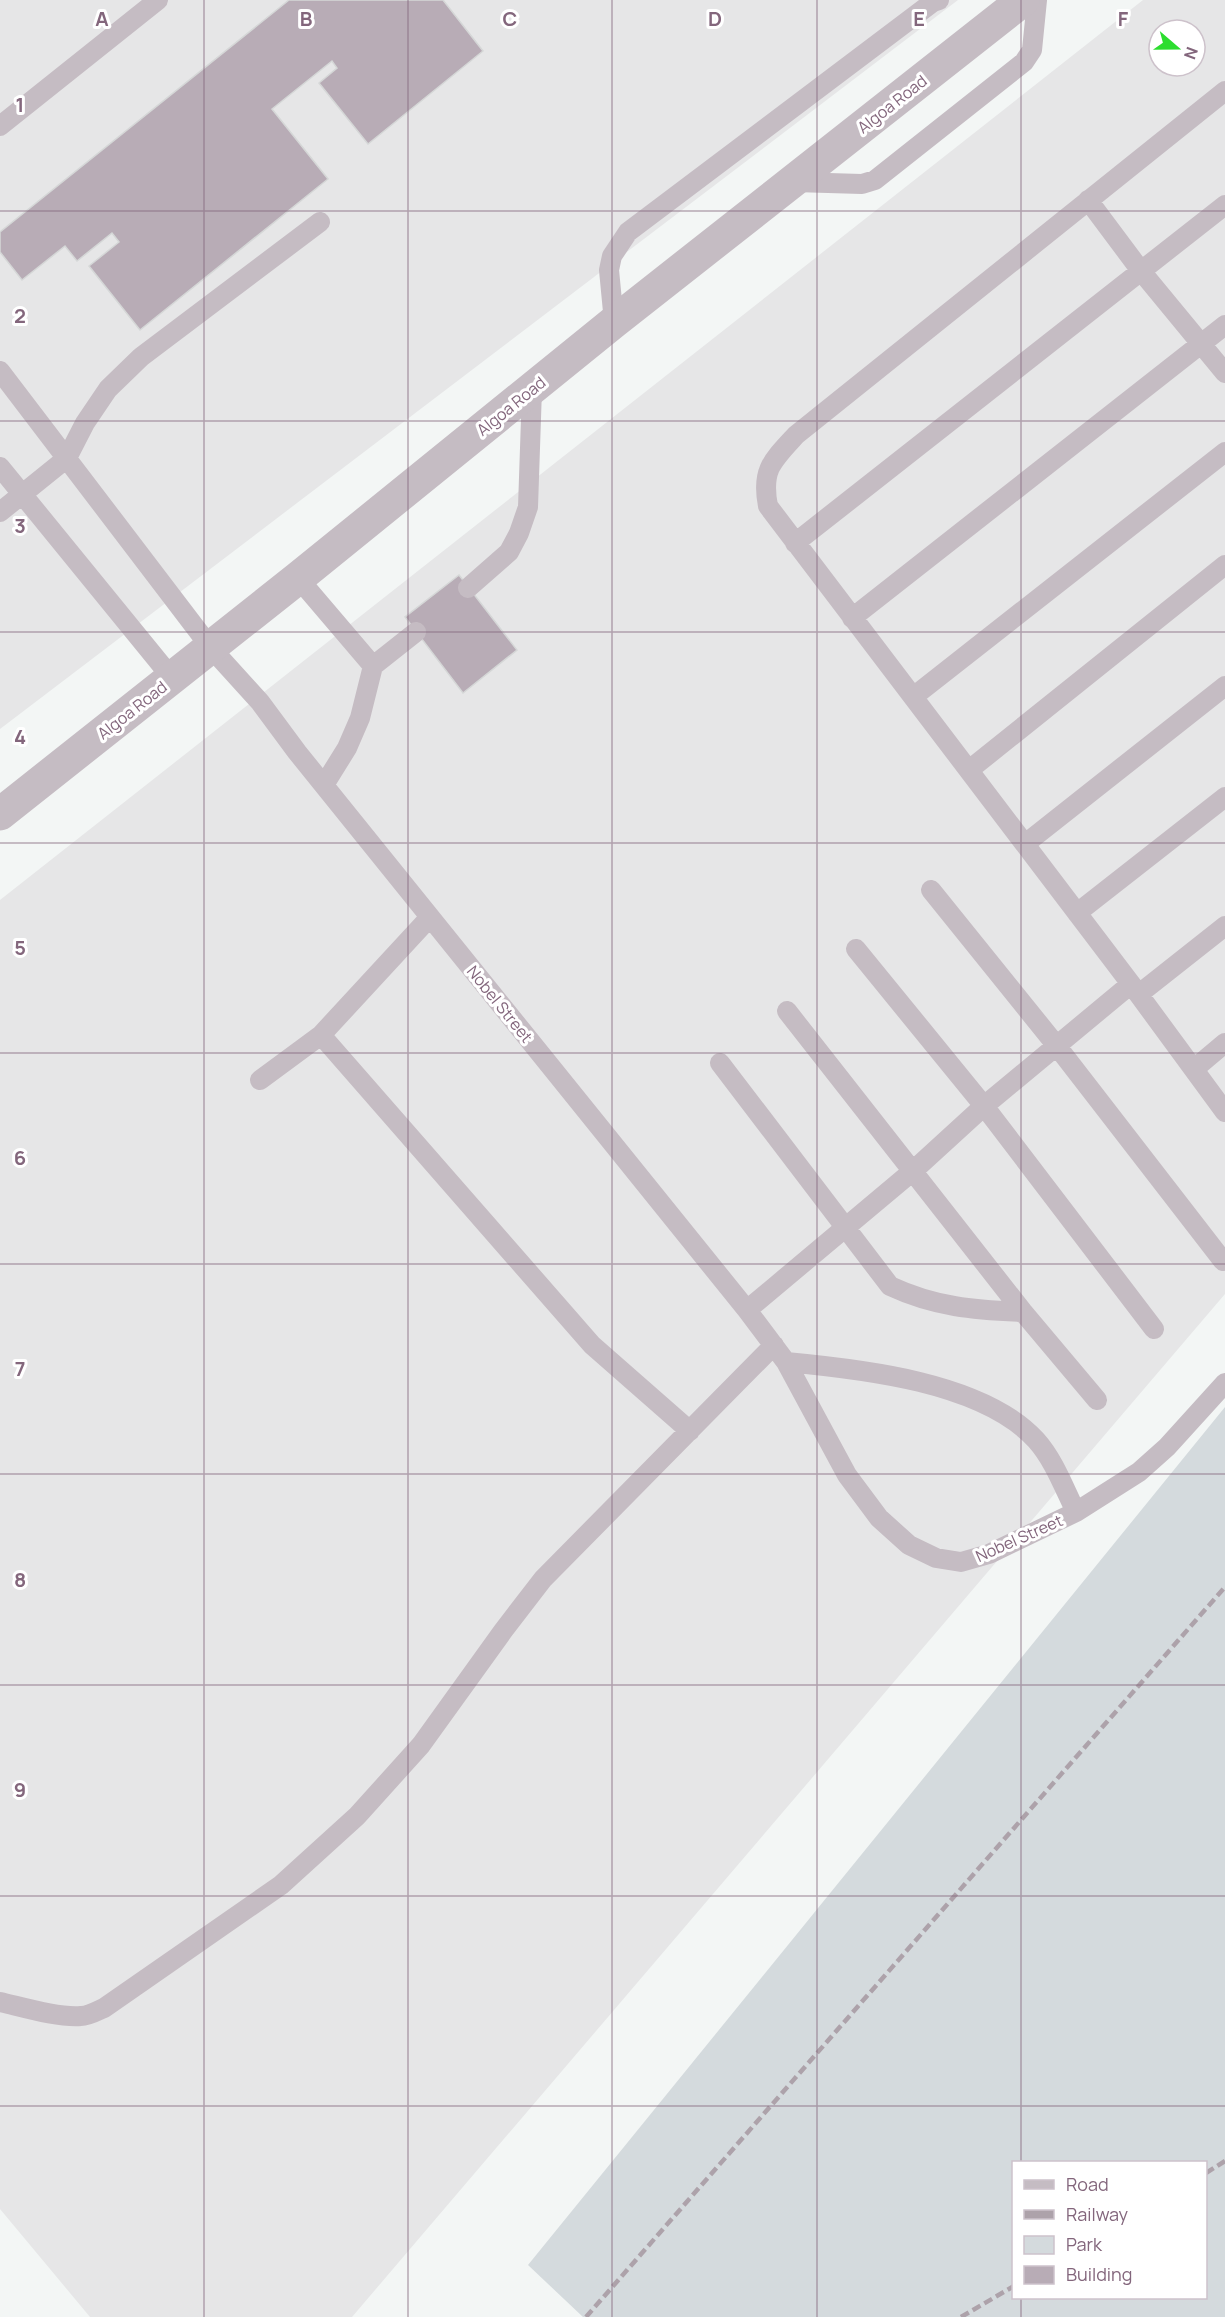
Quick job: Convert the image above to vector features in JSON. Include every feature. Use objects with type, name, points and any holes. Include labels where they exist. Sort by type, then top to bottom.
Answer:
[{"type":"street","name":"Algoa Road","points":[[0,814],[211,648],[614,322],[794,182],[1017,1]]},
{"type":"lane","points":[[0,126],[159,0]]},
{"type":"lane","points":[[614,322],[609,270],[612,256],[628,232],[933,2],[939,0]]},
{"type":"lane","points":[[794,182],[862,184],[875,180],[1023,62],[1032,50],[1017,1]]},
{"type":"lane","points":[[1225,91],[796,435],[778,454],[769,470],[764,486],[768,506],[795,543],[1135,989],[1225,1112]]},
{"type":"lane","points":[[1088,200],[1141,271],[1225,373]]},
{"type":"lane","points":[[795,543],[1225,205]]},
{"type":"lane","points":[[0,512],[67,458],[85,423],[108,389],[141,357],[320,222]]},
{"type":"lane","points":[[852,618],[1225,325]]},
{"type":"lane","name":"Nobel Street","points":[[0,371],[211,648],[260,702],[324,786],[747,1310],[786,1362],[847,1475],[879,1518],[909,1545],[936,1558],[961,1562],[989,1554],[1076,1512],[1054,1466],[1036,1440],[1011,1418],[967,1397],[923,1384],[847,1368],[786,1362]]},
{"type":"lane","points":[[468,588],[509,552],[528,507],[532,389]]},
{"type":"lane","points":[[913,697],[1225,452]]},
{"type":"lane","points":[[0,467],[172,678]]},
{"type":"lane","points":[[969,770],[1225,565]]},
{"type":"lane","points":[[298,578],[373,666]]},
{"type":"lane","points":[[324,786],[347,748],[360,718],[373,666],[416,632]]},
{"type":"lane","points":[[1025,844],[1225,686]]},
{"type":"lane","points":[[1077,913],[1225,797]]},
{"type":"lane","points":[[931,890],[1056,1045],[1223,1261]]},
{"type":"lane","points":[[260,1080],[321,1035],[430,917]]},
{"type":"lane","points":[[747,1310],[914,1170],[1056,1045],[1225,926]]},
{"type":"lane","points":[[856,949],[984,1106],[1154,1329]]},
{"type":"lane","points":[[787,1011],[914,1170],[1023,1312],[1097,1400]]},
{"type":"lane","points":[[321,1035],[592,1345],[690,1431]]},
{"type":"lane","points":[[1194,1069],[1225,1043]]},
{"type":"lane","points":[[720,1064],[890,1287],[940,1305],[982,1311],[1023,1312]]},
{"type":"lane","points":[[0,2002],[36,2011],[82,2016],[92,2013],[104,2008],[281,1885],[357,1816],[421,1745],[503,1631],[543,1580],[774,1346]]},
{"type":"lane","points":[[1076,1512],[1139,1472],[1167,1447],[1225,1383]]},
{"type":"shaded area","points":[[0,0],[958,0],[0,729]]},
{"type":"shaded area","points":[[1143,0],[1225,0],[1225,1294],[352,2317],[90,2317],[0,2209],[0,900]]},
{"type":"green space","points":[[1225,1407],[1225,2317],[583,2317],[528,2265]]},
{"type":"building","points":[[289,0],[443,0],[483,51],[368,144],[319,83],[337,68],[332,61],[272,109],[328,179],[140,330],[89,266],[119,242],[112,233],[77,261],[65,246],[22,280],[0,252],[0,232]]},
{"type":"building","points":[[459,575],[517,650],[463,693],[405,617]]},
{"type":"railway","points":[[586,2317],[1225,1587]]},
{"type":"railway","points":[[1207,2172],[1225,2161]]},
{"type":"railway","points":[[961,2317],[1012,2287]]}]
